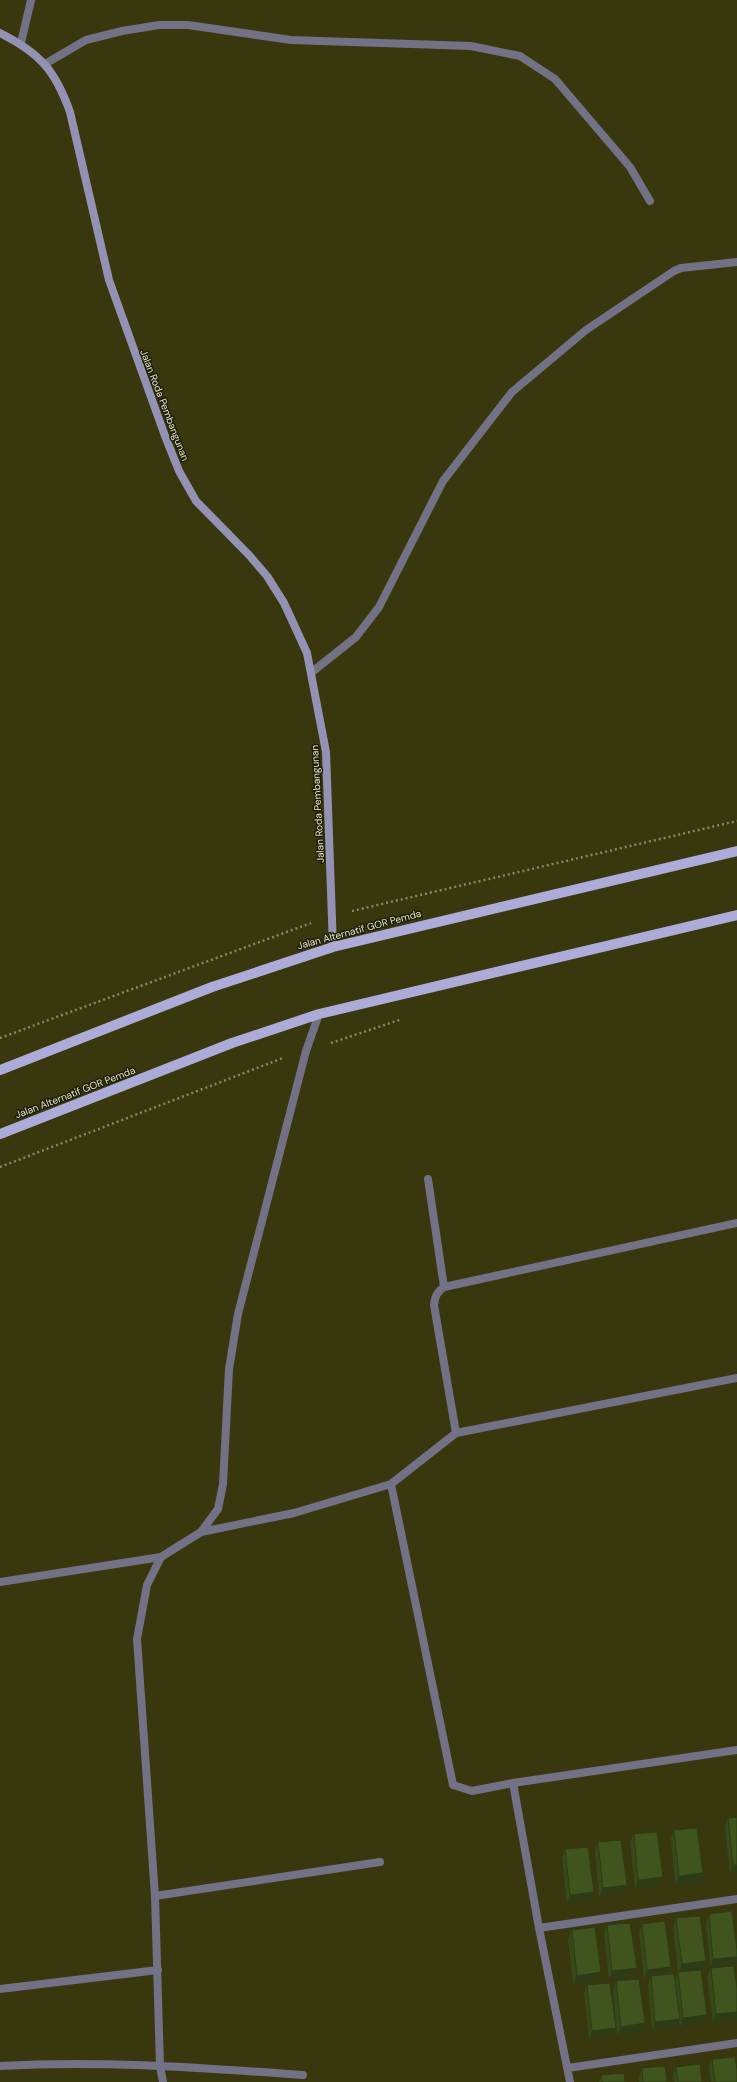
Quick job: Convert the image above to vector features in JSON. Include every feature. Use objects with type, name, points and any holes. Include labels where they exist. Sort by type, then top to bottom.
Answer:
[{"type":"main road","name":"Jalan Alternatif GOR Pemda","points":[[0,1070],[212,986],[333,947],[737,851]]},
{"type":"main road","name":"Jalan Alternatif GOR Pemda","points":[[0,1134],[232,1043],[318,1014],[737,915]]},
{"type":"street","points":[[20,43],[31,0]]},
{"type":"street","points":[[45,64],[86,40],[159,25],[188,25],[291,40],[471,46],[520,56],[555,79],[630,167],[650,201]]},
{"type":"street","name":"Jalan Roda Pembangunan","points":[[0,32],[20,43],[45,64],[60,86],[70,112],[108,280],[179,471],[196,501],[250,555],[284,603],[307,653],[312,672],[326,752],[333,947]]},
{"type":"street","points":[[312,672],[356,637],[379,607],[443,481],[512,392],[586,330],[674,271],[681,268],[737,262]]},
{"type":"street","points":[[201,1532],[218,1508],[223,1484],[229,1370],[238,1314],[306,1051],[318,1014]]},
{"type":"street","points":[[428,1179],[444,1287]]},
{"type":"street","points":[[456,1433],[434,1305],[435,1296],[444,1287],[737,1224]]},
{"type":"street","points":[[0,1582],[161,1557],[201,1532],[294,1513],[391,1484],[456,1433],[737,1378]]},
{"type":"street","points":[[391,1484],[453,1786],[472,1791],[513,1783],[737,1750]]},
{"type":"street","points":[[161,1557],[148,1585],[137,1639],[155,1896],[160,2066],[164,2082]]},
{"type":"street","points":[[513,1783],[539,1928],[570,2082]]},
{"type":"street","points":[[155,1896],[380,1862]]},
{"type":"street","points":[[539,1928],[737,1899]]},
{"type":"street","points":[[0,1989],[158,1970]]},
{"type":"street","points":[[568,2068],[737,2043]]},
{"type":"street","points":[[0,2066],[31,2064],[160,2066],[304,2075]]},
{"type":"path","points":[[0,1167],[267,1063],[408,1017]]},
{"type":"building","points":[[737,1817],[737,1865],[733,1865],[728,1818]]},
{"type":"building","points":[[697,1828],[703,1873],[679,1876],[674,1830]]},
{"type":"building","points":[[657,1832],[663,1877],[638,1880],[634,1834]]},
{"type":"building","points":[[621,1840],[627,1885],[603,1888],[598,1842]]},
{"type":"building","points":[[588,1847],[594,1892],[570,1895],[565,1849]]},
{"type":"building","points":[[732,1911],[737,1957],[713,1959],[709,1914]]},
{"type":"building","points":[[700,1916],[706,1961],[682,1964],[676,1918]]},
{"type":"building","points":[[665,1921],[671,1967],[647,1970],[642,1924]]},
{"type":"building","points":[[630,1923],[637,1968],[612,1971],[607,1925]]},
{"type":"building","points":[[595,1927],[601,1972],[577,1976],[572,1930]]},
{"type":"building","points":[[734,1966],[737,1988],[737,2012],[716,2014],[711,1968]]},
{"type":"building","points":[[701,1970],[707,2015],[683,2018],[678,1972]]},
{"type":"building","points":[[674,1974],[680,2019],[655,2022],[651,1976]]},
{"type":"building","points":[[639,1979],[645,2023],[621,2027],[616,1981]]},
{"type":"building","points":[[610,1983],[616,2028],[592,2031],[587,1985]]},
{"type":"building","points":[[735,2057],[737,2082],[715,2082],[712,2059]]},
{"type":"building","points":[[700,2064],[702,2082],[678,2082],[676,2067]]},
{"type":"building","points":[[665,2066],[667,2082],[643,2082],[642,2068]]},
{"type":"building","points":[[624,2073],[625,2082],[602,2082],[601,2075]]}]
